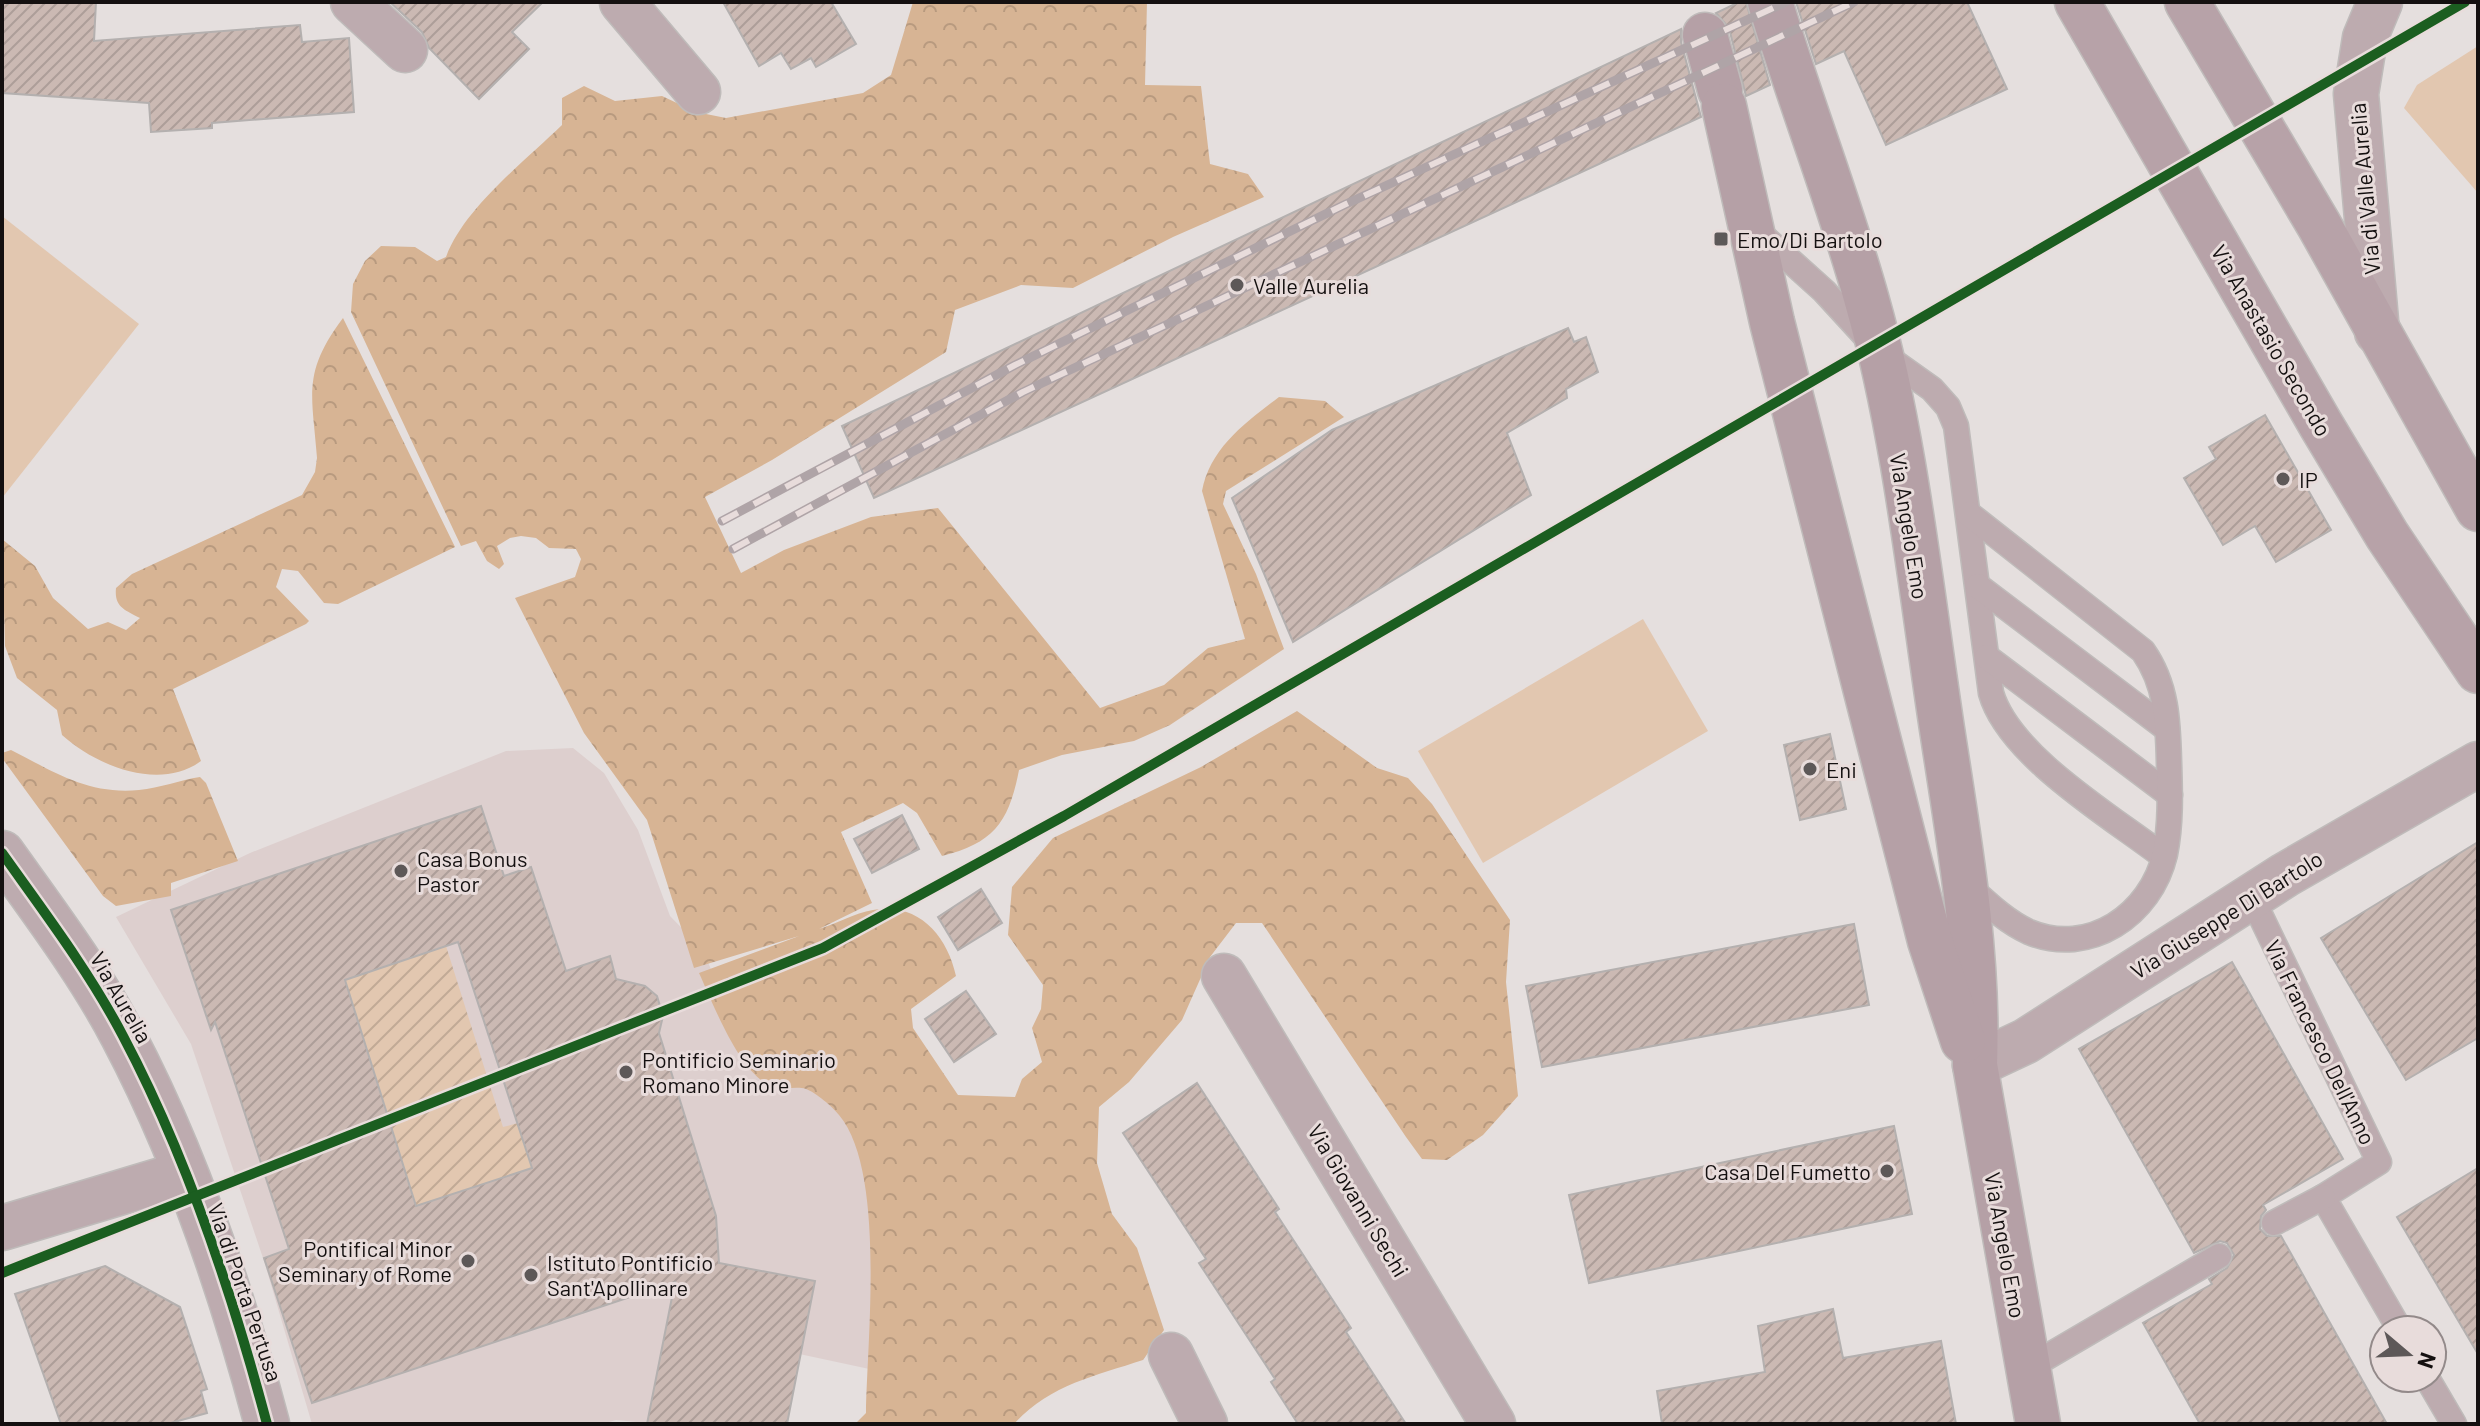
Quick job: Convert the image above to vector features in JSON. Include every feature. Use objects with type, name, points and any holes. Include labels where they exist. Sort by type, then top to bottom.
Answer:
[{"type":"main road","name":"Via Angelo Emo","points":[[1770,2],[1867,300],[1880,352],[1908,507],[1966,884],[1974,975],[1975,1065],[2038,1424]]},
{"type":"main road","name":"Via Anastasio Secondo","points":[[2077,2],[2321,425],[2387,535],[2478,671]]},
{"type":"main road","points":[[2187,2],[2319,225],[2478,509]]},
{"type":"main road","name":"Via Angelo Emo","points":[[1701,19],[1722,98],[1772,322],[1930,941],[1954,1017],[1975,1065]]},
{"type":"street","points":[[353,2],[405,50]]},
{"type":"street","points":[[622,2],[698,92]]},
{"type":"street","name":"Via di Valle Aurelia","points":[[2377,332],[2356,94],[2365,38],[2380,2]]},
{"type":"street","name":"Via Giuseppe Di Bartolo","points":[[1975,1065],[2026,1041],[2285,875],[2478,764]]},
{"type":"street","name":"Via Aurelia","points":[[2,853],[66,943],[122,1034],[185,1173]]},
{"type":"street","name":"Via Giovanni Sechi","points":[[1224,976],[1493,1424]]},
{"type":"street","points":[[2,1228],[185,1173]]},
{"type":"street","name":"Via di Porta Pertusa","points":[[185,1173],[253,1371],[267,1424]]},
{"type":"street","points":[[1171,1355],[1205,1424]]},
{"type":"lane","points":[[1751,225],[1824,291],[1880,352],[1932,389],[1954,417],[1987,657],[1998,715],[2020,744],[2164,857]]},
{"type":"lane","points":[[1966,884],[2002,916],[2032,933],[2083,938],[2105,933],[2127,917],[2151,887],[2164,857],[2170,795],[2162,687],[2143,651],[1969,514]]},
{"type":"lane","points":[[1978,586],[2167,729]]},
{"type":"lane","points":[[1987,657],[2170,795]]},
{"type":"lane","name":"Via Francesco Dell'Anno","points":[[2252,898],[2379,1162],[2323,1197]]},
{"type":"lane","points":[[2274,1223],[2323,1197],[2391,1314]]},
{"type":"lane","points":[[2028,1368],[2219,1256]]},
{"type":"lane","points":[[2436,1394],[2454,1424]]},
{"type":"shaded area","points":[[2478,46],[2478,193],[2404,108],[2417,85]]},
{"type":"shaded area","points":[[2,216],[139,324],[2,498]]},
{"type":"shaded area","points":[[1643,619],[1708,731],[1483,863],[1418,751]]},
{"type":"shaded area","name":"Pontificio Seminario Romano Minore","points":[[573,748],[604,773],[638,830],[670,916],[702,949],[749,1055],[826,1088],[862,1143],[888,1373],[678,1328],[657,1424],[616,1420],[602,1424],[312,1424],[265,1264],[191,1044],[116,917],[250,853],[506,751]]},
{"type":"shaded area","points":[[446,946],[503,1127],[518,1123],[532,1168],[371,1221],[405,1172],[360,1029],[296,996]]},
{"type":"green space","points":[[913,2],[1147,2],[1145,85],[1201,86],[1210,164],[1248,174],[1264,197],[1173,237],[1073,288],[1021,285],[955,310],[946,352],[772,460],[705,497],[741,573],[784,550],[871,517],[938,508],[1100,708],[1164,685],[1208,648],[1245,639],[1202,491],[1213,462],[1231,437],[1279,397],[1325,401],[1344,417],[1226,491],[1223,504],[1256,574],[1284,649],[1170,725],[1134,741],[1062,755],[1019,770],[1010,804],[996,828],[987,837],[960,851],[942,856],[917,813],[903,803],[841,832],[872,903],[819,929],[866,911],[889,909],[904,911],[928,925],[946,947],[956,976],[911,1009],[913,1028],[958,1095],[1015,1097],[1022,1079],[1042,1062],[1032,1028],[1041,1009],[1043,985],[1008,935],[1012,887],[1053,838],[1201,767],[1297,711],[1377,768],[1408,778],[1432,804],[1510,920],[1506,982],[1518,1096],[1483,1135],[1447,1160],[1422,1159],[1262,923],[1236,923],[1210,957],[1182,1020],[1129,1082],[1099,1107],[1097,1163],[1112,1214],[1137,1248],[1164,1330],[1143,1360],[1074,1383],[1042,1400],[1014,1424],[855,1424],[866,1413],[870,1258],[863,1175],[854,1141],[839,1115],[819,1096],[802,1088],[775,1087],[751,1070],[720,1020],[699,973],[799,936],[694,968],[647,820],[584,733],[515,598],[575,577],[581,559],[576,549],[549,548],[536,538],[510,538],[497,546],[504,564],[499,569],[487,561],[476,541],[461,546],[351,312],[353,284],[365,261],[381,246],[415,247],[437,261],[446,257],[481,203],[562,125],[562,98],[584,86],[615,101],[662,96],[696,112],[726,118],[863,93],[891,75]]},
{"type":"green space","points":[[343,318],[455,547],[338,604],[324,603],[298,571],[282,569],[276,587],[309,621],[173,689],[201,761],[184,770],[147,774],[109,765],[92,756],[62,735],[57,710],[17,678],[5,646],[2,539],[35,566],[53,598],[88,629],[108,622],[126,630],[140,618],[119,604],[116,588],[132,574],[302,495],[315,472],[317,458],[312,400],[315,369]]},
{"type":"green space","points":[[11,750],[72,780],[104,789],[155,788],[200,777],[206,783],[238,861],[171,883],[171,896],[116,906],[103,896],[2,758],[2,753]]},
{"type":"building","points":[[3,2],[96,2],[94,41],[300,25],[302,42],[349,38],[354,112],[212,123],[212,128],[151,132],[149,103],[2,93]]},
{"type":"building","points":[[390,2],[543,2],[512,32],[529,49],[479,99],[429,48],[422,32]]},
{"type":"building","points":[[723,2],[831,2],[856,44],[816,67],[811,58],[791,69],[781,53],[759,66]]},
{"type":"building","points":[[1739,2],[1746,2],[1770,85],[1746,96],[1729,28],[1716,13]]},
{"type":"building","points":[[1796,2],[1967,2],[2007,89],[1886,145],[1844,51],[1816,64]]},
{"type":"building","name":"Valle Aurelia","points":[[1681,29],[1681,42],[1701,117],[874,498],[842,426]]},
{"type":"building","points":[[1568,328],[1574,342],[1586,337],[1598,372],[1566,389],[1567,398],[1507,433],[1531,495],[1293,642],[1232,498],[1332,430]]},
{"type":"building","points":[[2265,415],[2331,530],[2276,562],[2255,526],[2223,545],[2184,478],[2216,459],[2209,447]]},
{"type":"building","points":[[1830,734],[1846,809],[1800,820],[1784,745]]},
{"type":"building","points":[[481,806],[504,876],[531,867],[566,971],[610,956],[616,979],[645,986],[657,996],[663,1016],[659,1033],[716,1216],[719,1263],[815,1281],[787,1424],[647,1424],[675,1282],[312,1403],[264,1258],[289,1249],[215,1022],[211,1030],[171,910]],"holes":[[[458,942],[532,1168],[416,1206],[345,980]]]},
{"type":"building","points":[[902,815],[919,849],[872,873],[854,839]]},
{"type":"building","points":[[2478,842],[2478,1038],[2406,1080],[2321,938]]},
{"type":"building","points":[[981,889],[1002,923],[958,950],[938,917]]},
{"type":"building","points":[[1854,924],[1869,1005],[1542,1067],[1526,986]]},
{"type":"building","points":[[2232,962],[2343,1159],[2263,1205],[2266,1210],[2261,1216],[2260,1229],[2267,1236],[2281,1236],[2387,1424],[2200,1424],[2143,1323],[2212,1284],[2209,1279],[2227,1268],[2234,1255],[2227,1243],[2220,1241],[2194,1253],[2079,1049]]},
{"type":"building","points":[[966,991],[996,1034],[954,1062],[925,1019]]},
{"type":"building","points":[[1197,1083],[1279,1209],[1275,1212],[1351,1328],[1346,1332],[1406,1424],[1298,1424],[1271,1382],[1275,1379],[1199,1263],[1206,1259],[1123,1133]]},
{"type":"building","points":[[1894,1126],[1912,1214],[1589,1283],[1569,1195]]},
{"type":"building","points":[[2478,1168],[2478,1354],[2397,1217]]},
{"type":"building","points":[[105,1266],[180,1307],[207,1389],[201,1391],[207,1413],[167,1424],[61,1424],[15,1294]]},
{"type":"building","points":[[1833,1309],[1843,1358],[1941,1341],[1956,1424],[1662,1424],[1657,1391],[1765,1372],[1758,1326]]},
{"type":"railway","points":[[722,521],[1015,365],[1346,204],[1786,2]]},
{"type":"railway","points":[[733,549],[1023,392],[1854,2]]},
{"type":"cycle path","points":[[2,1273],[823,948],[1064,816],[2465,2]]},
{"type":"cycle path","points":[[2,853],[96,988],[146,1081],[206,1226],[267,1424]]},
{"type":"place","name":"Emo/Di Bartolo","points":[[1721,239]]},
{"type":"place","name":"Valle Aurelia","points":[[1237,285]]},
{"type":"place","name":"IP","points":[[2283,479]]},
{"type":"place","name":"Eni","points":[[1810,769]]},
{"type":"place","name":"Casa Bonus Pastor","points":[[401,871]]},
{"type":"place","name":"Pontificio Seminario Romano Minore","points":[[626,1072]]},
{"type":"place","name":"Casa Del Fumetto","points":[[1887,1171]]},
{"type":"place","name":"Pontifical Minor Seminary of Rome","points":[[468,1261]]},
{"type":"place","name":"Istituto Pontificio Sant'Apollinare","points":[[531,1275]]}]
